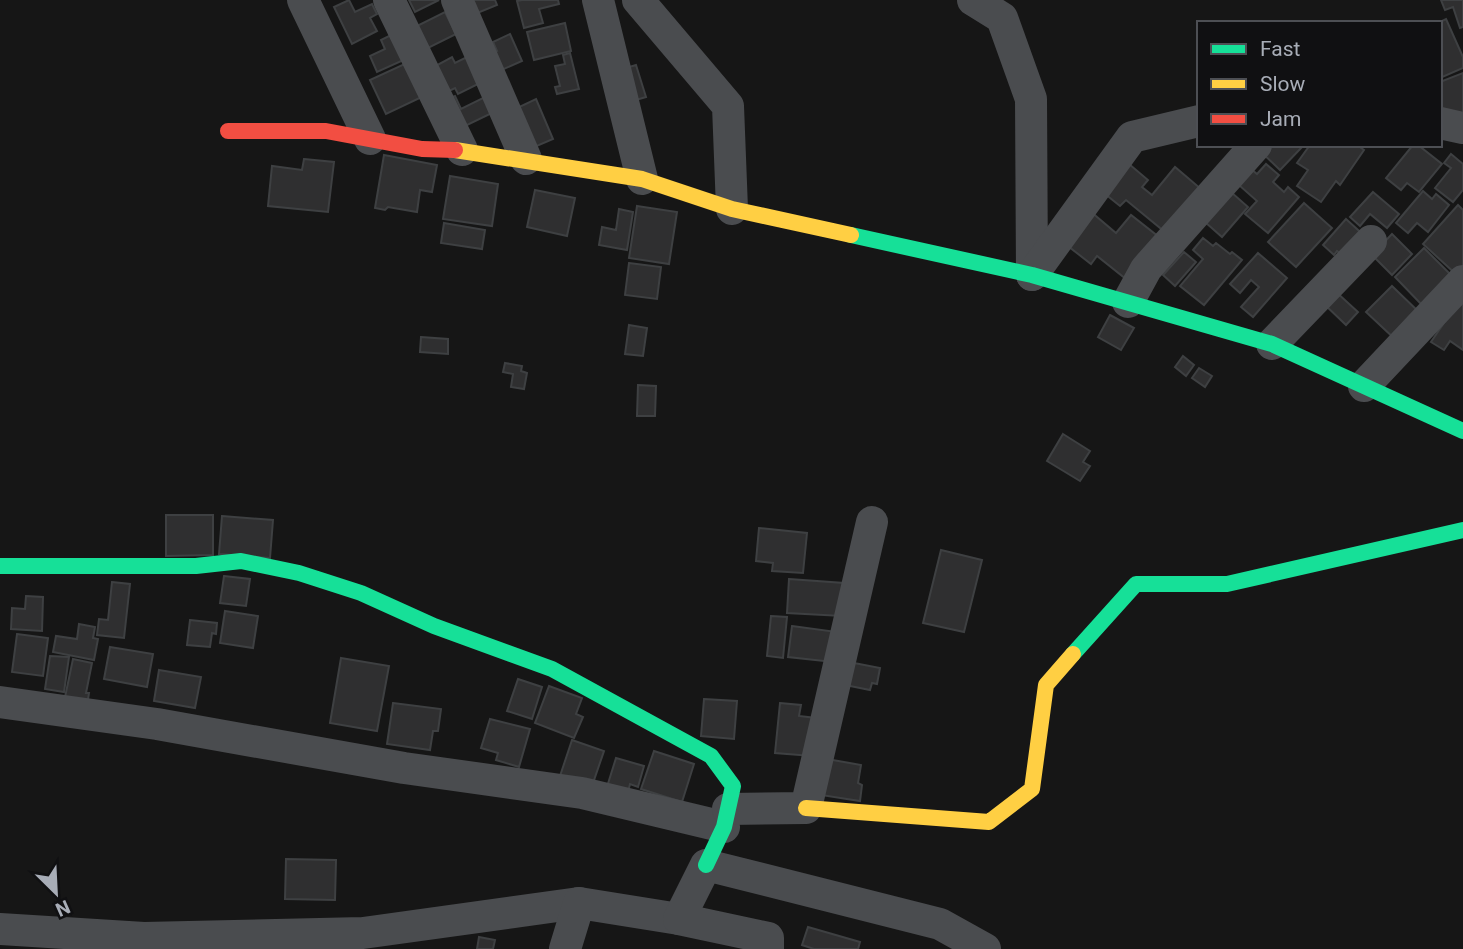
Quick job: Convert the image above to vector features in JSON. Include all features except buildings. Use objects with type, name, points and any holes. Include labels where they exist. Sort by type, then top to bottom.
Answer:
[{"type":"street","points":[[303,0],[370,139]]},
{"type":"street","points":[[389,0],[462,150]]},
{"type":"street","points":[[457,0],[526,159]]},
{"type":"street","points":[[598,0],[642,179]]},
{"type":"street","points":[[638,0],[727,106],[732,209]]},
{"type":"street","points":[[973,0],[1002,18],[1031,99],[1032,275]]},
{"type":"street","points":[[1032,275],[1132,137],[1197,121]]},
{"type":"street","points":[[1442,123],[1463,128]]},
{"type":"street","points":[[228,131],[326,131],[422,149],[462,150],[642,179],[732,209],[1032,275],[1272,344],[1463,431]]},
{"type":"street","points":[[1128,302],[1146,269],[1254,147]]},
{"type":"street","points":[[1272,344],[1371,241]]},
{"type":"street","points":[[1364,386],[1463,281]]},
{"type":"street","points":[[806,808],[872,522]]},
{"type":"street","points":[[0,702],[156,724],[404,768],[582,793],[726,818],[806,808],[989,822],[1032,789],[1046,685],[1136,584],[1227,584],[1463,530]]},
{"type":"street","points":[[0,566],[196,566],[241,561],[299,573],[361,593],[434,626],[552,669],[711,756],[733,786],[726,818],[679,919]]},
{"type":"street","points":[[706,864],[940,924],[985,949]]},
{"type":"street","points":[[565,949],[579,903]]},
{"type":"street","points":[[12,936],[144,938],[363,933],[579,903],[768,937],[768,949]]},
{"type":"traffic: fast","points":[[851,235],[1032,275],[1272,344],[1463,431]]},
{"type":"traffic: fast","points":[[1073,654],[1136,584],[1227,584],[1463,530]]},
{"type":"traffic: fast","points":[[0,566],[196,566],[241,561],[299,573],[361,593],[434,626],[552,669],[711,756],[733,786],[724,827],[706,865]]},
{"type":"traffic: slow","points":[[455,150],[642,179],[732,209],[851,235]]},
{"type":"traffic: slow","points":[[806,808],[989,822],[1032,789],[1046,685],[1073,654]]},
{"type":"traffic: jam","points":[[228,131],[326,131],[422,149],[455,150]]}]
